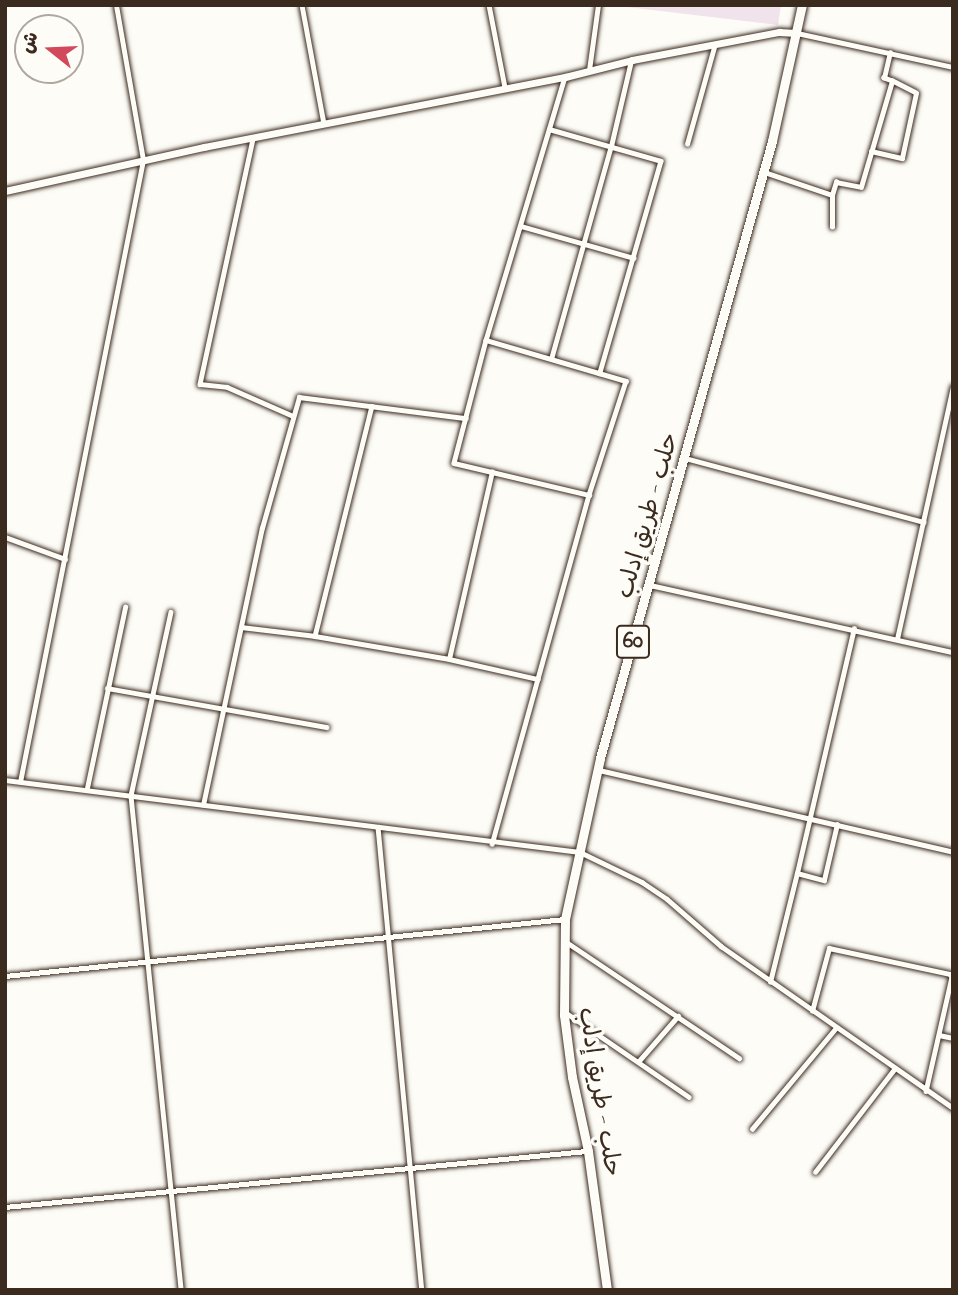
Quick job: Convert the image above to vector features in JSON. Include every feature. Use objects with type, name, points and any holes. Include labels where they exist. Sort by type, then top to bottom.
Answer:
[{"type":"highway","name":"حلب - طريق إدلب","points":[[607,1290],[588,1151],[572,1077],[564,1012],[565,919],[598,769],[764,172],[802,5]]},
{"type":"street","points":[[20,782],[143,160],[116,5]]},
{"type":"street","points":[[302,5],[324,125]]},
{"type":"street","points":[[489,5],[505,87]]},
{"type":"street","points":[[589,70],[598,5]]},
{"type":"street","points":[[5,191],[143,160],[779,32],[796,33],[953,67]]},
{"type":"street","points":[[687,144],[714,47]]},
{"type":"street","points":[[871,151],[902,158],[916,93],[884,78],[890,53]]},
{"type":"street","points":[[551,359],[611,146],[632,60]]},
{"type":"street","points":[[565,77],[486,340],[454,463],[589,495]]},
{"type":"street","points":[[832,227],[832,195],[836,182],[860,187],[892,81]]},
{"type":"street","points":[[549,129],[661,161],[600,373]]},
{"type":"street","points":[[253,139],[201,384],[227,387],[293,416]]},
{"type":"street","points":[[764,172],[832,195]]},
{"type":"street","points":[[521,226],[634,258]]},
{"type":"street","points":[[486,340],[626,381],[589,495],[492,844]]},
{"type":"street","points":[[897,639],[953,387]]},
{"type":"street","points":[[203,805],[262,527],[299,397],[466,418]]},
{"type":"street","points":[[315,636],[372,406]]},
{"type":"street","points":[[685,458],[924,522]]},
{"type":"street","points":[[449,659],[492,472]]},
{"type":"street","points":[[5,537],[65,559]]},
{"type":"street","points":[[650,585],[953,652]]},
{"type":"street","points":[[87,788],[125,607]]},
{"type":"street","points":[[171,612],[131,796],[181,1290]]},
{"type":"street","points":[[241,627],[315,636],[449,659],[538,679]]},
{"type":"street","points":[[770,982],[855,629]]},
{"type":"street","points":[[107,688],[327,727]]},
{"type":"street","points":[[598,769],[953,852]]},
{"type":"street","points":[[5,780],[87,788],[492,844],[580,852],[642,882],[667,899],[721,946],[770,982],[953,1108]]},
{"type":"street","points":[[797,873],[824,880],[836,824]]},
{"type":"street","points":[[377,827],[422,1290]]},
{"type":"street","points":[[5,976],[565,919]]},
{"type":"street","points":[[565,940],[739,1058]]},
{"type":"street","points":[[812,1012],[830,948],[950,974],[952,977],[926,1091]]},
{"type":"street","points":[[564,1012],[689,1097]]},
{"type":"street","points":[[638,1062],[678,1016]]},
{"type":"street","points":[[751,1129],[836,1028]]},
{"type":"street","points":[[939,1035],[953,1038]]},
{"type":"street","points":[[815,1172],[895,1068]]},
{"type":"street","points":[[5,1207],[588,1151]]},
{"type":"shaded area","points":[[610,5],[781,5],[778,25]]}]
